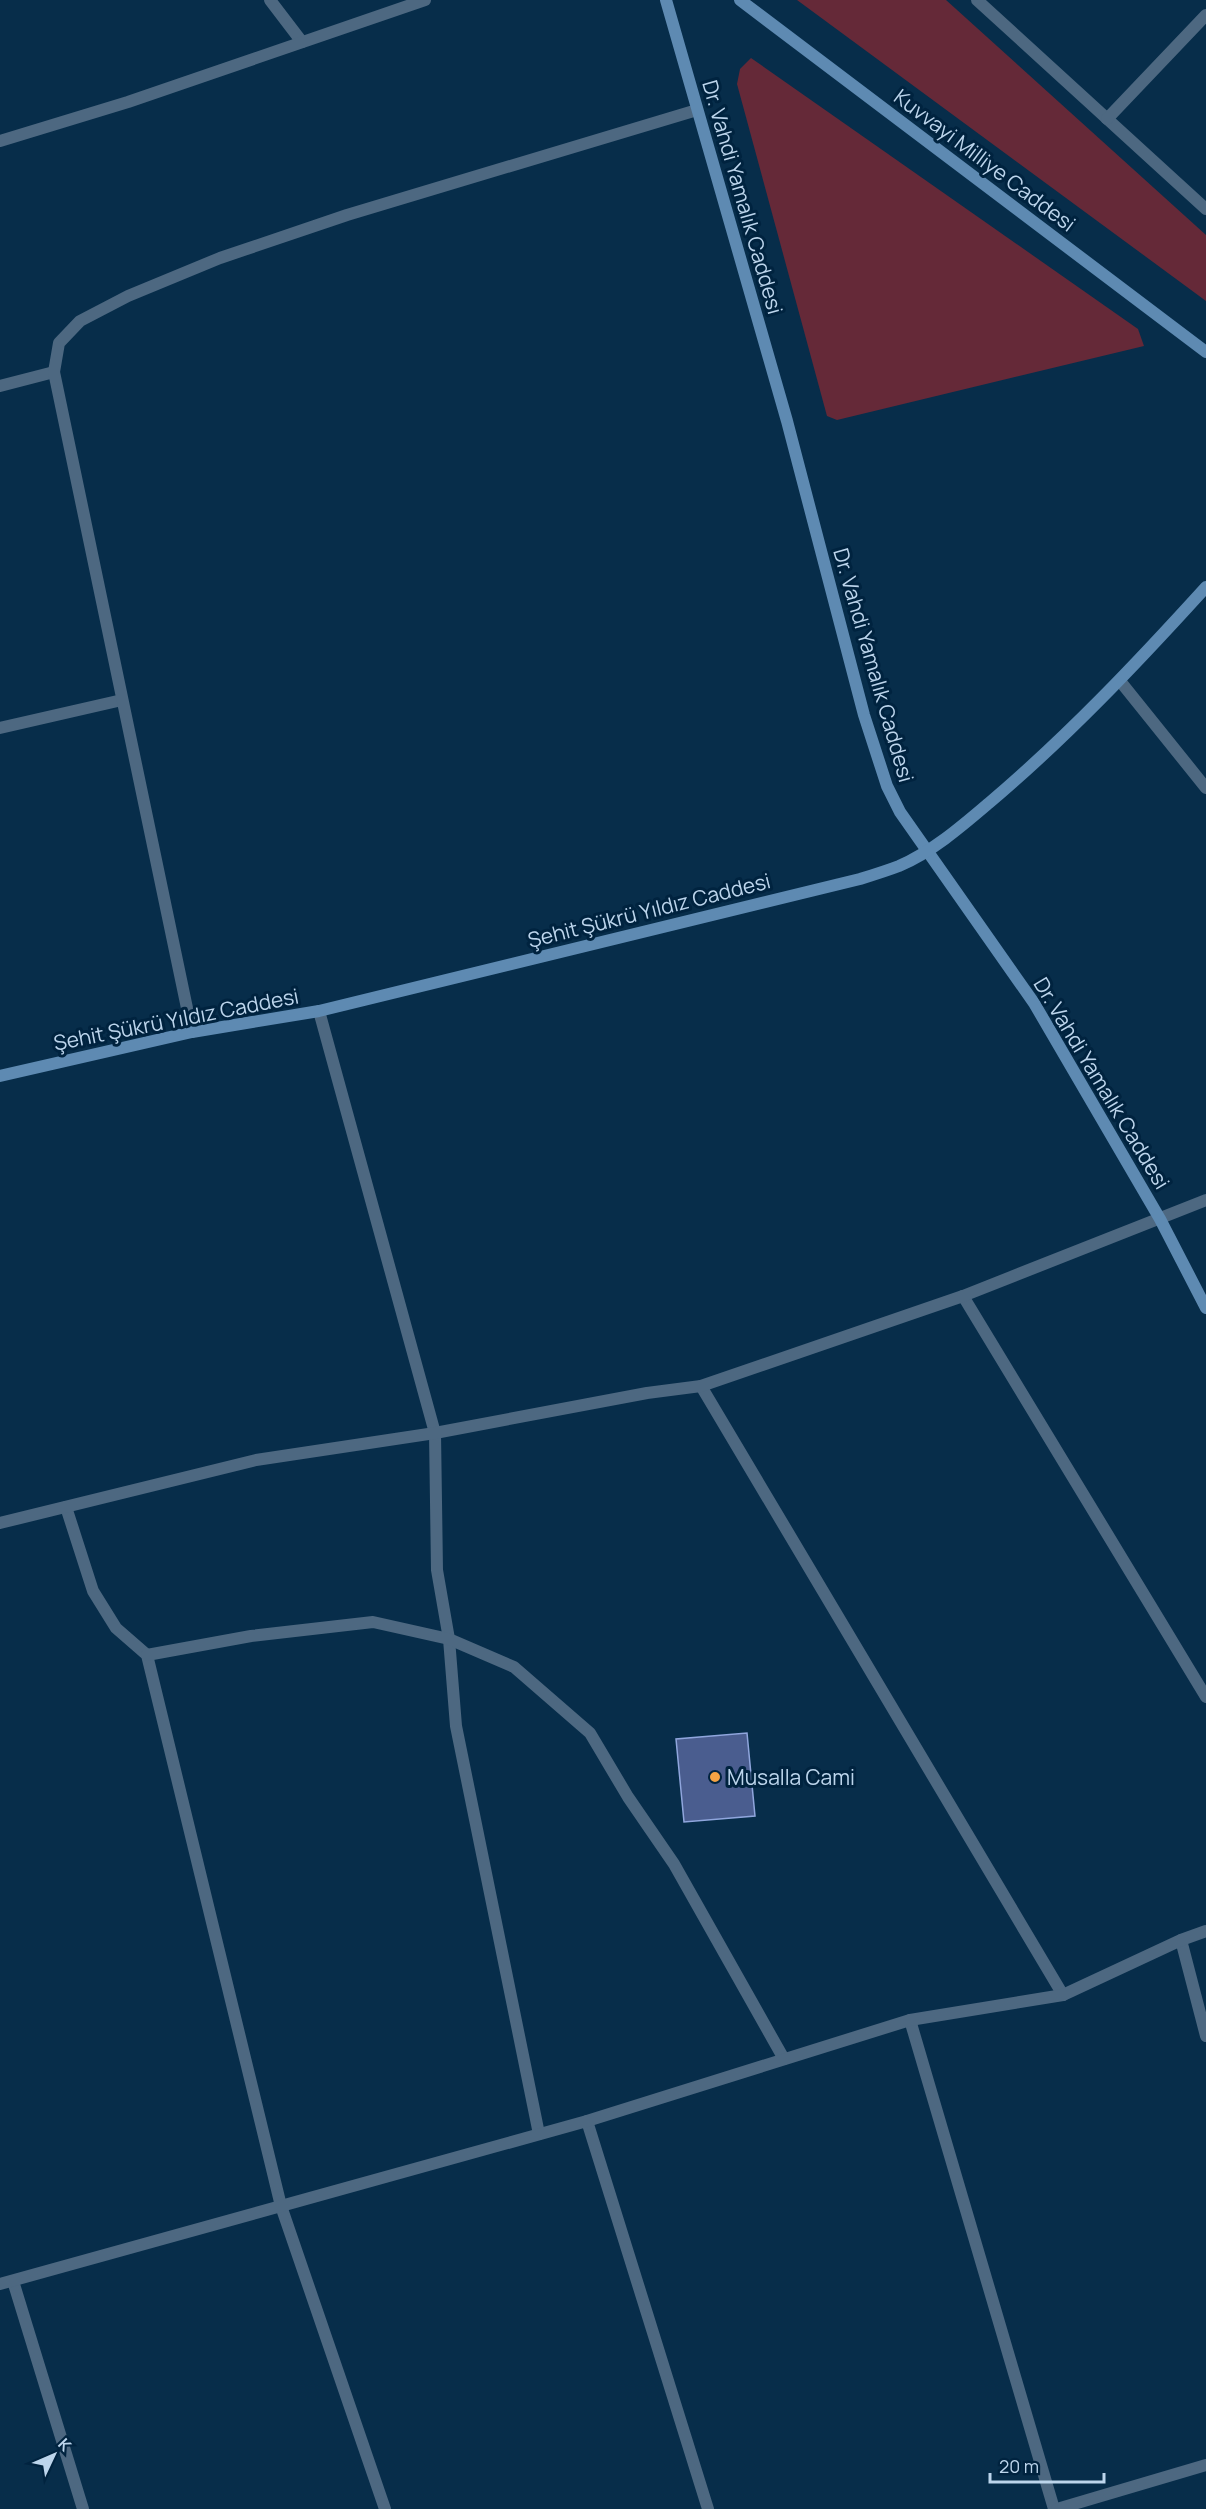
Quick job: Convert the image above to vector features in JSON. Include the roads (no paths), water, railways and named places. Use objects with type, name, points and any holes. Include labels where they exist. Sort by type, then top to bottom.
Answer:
[{"type":"street","points":[[270,0],[302,42]]},
{"type":"street","points":[[0,141],[128,102],[425,0]]},
{"type":"street","name":"Dr. Vahdi Yamalık Caddesi","points":[[666,0],[787,421],[864,715],[886,786],[900,812],[1034,1003],[1160,1219],[1206,1308]]},
{"type":"street","name":"Kuvvayi Milliye Caddesi","points":[[740,0],[1206,352]]},
{"type":"street","points":[[977,0],[1206,209]]},
{"type":"street","points":[[1107,119],[1206,15]]},
{"type":"street","points":[[192,1032],[54,372],[59,343],[80,321],[128,296],[220,258],[347,215],[697,110]]},
{"type":"street","points":[[0,386],[54,372]]},
{"type":"street","name":"Şehit Şükrü Yıldız Caddesi","points":[[0,1076],[192,1032],[319,1011],[860,879],[900,866],[966,822],[1035,764],[1120,681],[1206,587]]},
{"type":"street","points":[[1120,681],[1206,788]]},
{"type":"street","points":[[0,728],[122,699]]},
{"type":"street","points":[[319,1011],[435,1433],[437,1570],[449,1640],[456,1726],[539,2134]]},
{"type":"street","points":[[0,1523],[256,1460],[435,1433],[647,1393],[701,1386],[963,1296],[1206,1200]]},
{"type":"street","points":[[963,1296],[1206,1697]]},
{"type":"street","points":[[701,1386],[1063,1995]]},
{"type":"street","points":[[66,1507],[93,1591],[116,1628],[147,1655],[281,2206],[385,2509]]},
{"type":"street","points":[[147,1655],[251,1636],[373,1622],[449,1640],[514,1667],[590,1733],[627,1797],[674,1864],[784,2059]]},
{"type":"street","points":[[83,2509],[6,2282],[587,2121],[910,2020],[1063,1995],[1181,1940],[1206,1931]]},
{"type":"street","points":[[1181,1940],[1206,2036]]},
{"type":"street","points":[[910,2020],[1056,2509],[1206,2465]]},
{"type":"street","points":[[587,2121],[708,2509]]},
{"type":"place","name":"Musalla Cami","points":[[715,1777]]}]
